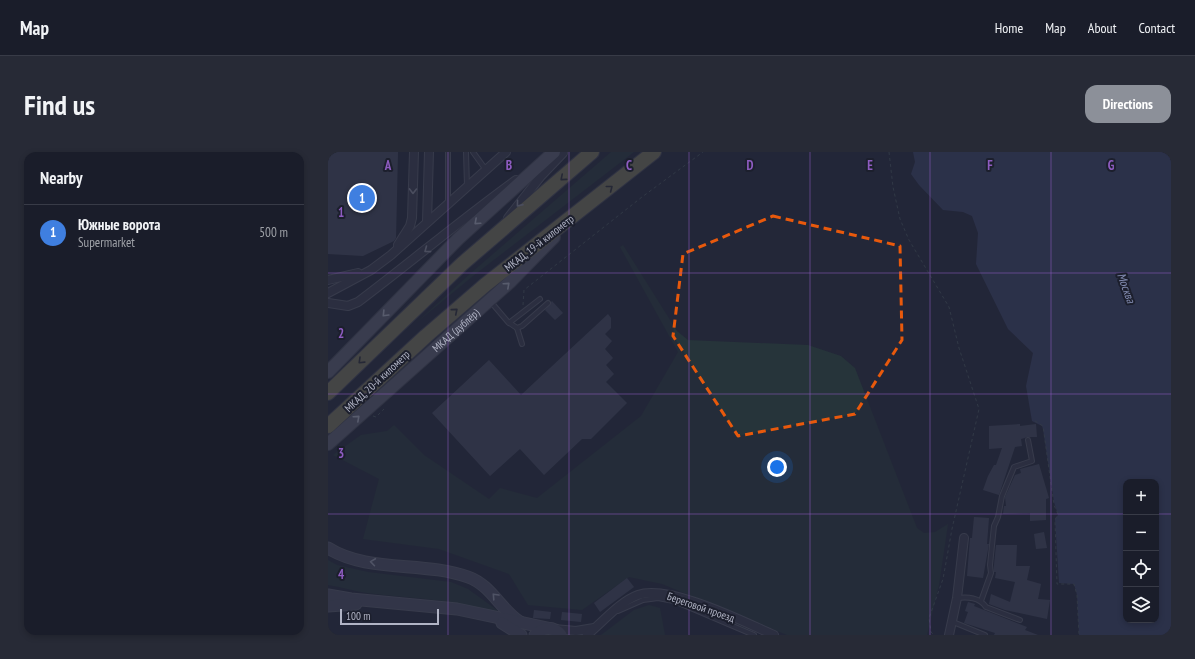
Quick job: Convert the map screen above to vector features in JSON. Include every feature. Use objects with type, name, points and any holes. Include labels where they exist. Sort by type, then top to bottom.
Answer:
[{"type":"highway","points":[[328,393],[462,264],[592,152]]},
{"type":"highway","name":"МКАД, 19-й километр","points":[[426,336],[486,285],[654,152]]},
{"type":"highway","name":"МКАД, 20-й километр","points":[[328,426],[426,336]]},
{"type":"main road","points":[[328,372],[458,239],[554,154]]},
{"type":"main road","name":"МКАД (дублёр)","points":[[328,444],[510,282],[579,211]]},
{"type":"street","points":[[391,255],[410,226],[414,152]]},
{"type":"street","points":[[427,222],[429,152]]},
{"type":"street","points":[[328,293],[371,270],[391,255],[427,222],[467,189],[506,152]]},
{"type":"street","points":[[491,239],[541,176],[554,154]]},
{"type":"street","points":[[328,303],[348,306],[358,302],[432,246],[478,208],[554,154]]},
{"type":"street","points":[[328,280],[371,270]]},
{"type":"street","points":[[949,635],[957,598],[964,538]]},
{"type":"street","points":[[328,548],[337,553],[358,560],[440,570],[467,576],[480,582],[522,623]]},
{"type":"street","name":"Береговой проезд","points":[[588,635],[617,608],[636,595],[658,592],[706,606],[774,635]]},
{"type":"street","points":[[328,595],[457,610],[552,629],[570,631],[585,631],[600,625]]},
{"type":"street","points":[[328,606],[390,603]]},
{"type":"street","points":[[481,614],[500,622],[521,635]]},
{"type":"street","points":[[535,635],[543,629],[552,629],[561,635]]},
{"type":"lane","points":[[448,152],[448,204]]},
{"type":"lane","points":[[466,152],[467,189]]},
{"type":"lane","points":[[473,152],[486,171]]},
{"type":"lane","points":[[510,323],[540,299]]},
{"type":"lane","points":[[489,300],[510,323],[517,328],[522,344]]},
{"type":"lane","points":[[517,328],[522,326],[548,304]]},
{"type":"lane","points":[[981,601],[992,573],[992,543],[994,526],[998,517],[1002,496],[1014,467],[1032,461],[1028,440]]},
{"type":"lane","points":[[957,598],[970,597],[981,601],[986,607],[1020,620]]},
{"type":"lane","points":[[609,616],[643,600],[658,598],[674,601],[754,635]]},
{"type":"lane","points":[[953,622],[985,635]]},
{"type":"path","points":[[522,313],[524,290],[642,197],[703,152]]},
{"type":"path","points":[[889,152],[893,187],[900,219],[909,240],[949,307],[959,348],[979,409],[952,529],[943,579],[929,618],[931,632],[934,635]]},
{"type":"path","points":[[376,417],[384,409]]},
{"type":"path","points":[[1035,421],[1043,426],[1054,505],[1058,514],[1055,520],[1057,584],[1074,584],[1077,595],[1079,635]]},
{"type":"highlighted area","points":[[773,216],[900,246],[902,340],[855,414],[738,436],[673,336],[683,254]]},
{"type":"shaded area","points":[[611,152],[634,152],[473,276],[416,323],[471,273]]},
{"type":"shaded area","points":[[623,245],[677,331],[688,340],[808,345],[841,356],[855,368],[917,528],[924,533],[935,532],[948,524],[939,585],[927,635],[787,635],[662,584],[629,577],[582,610],[528,605],[509,574],[439,549],[363,539],[379,479],[333,455],[361,435],[387,431],[394,425],[424,455],[489,499],[500,488],[537,498],[641,416],[678,352],[620,247]]},
{"type":"shaded area","points":[[328,560],[337,565],[368,572],[451,582],[468,589],[497,610],[497,613],[463,604],[367,593],[328,585]]},
{"type":"shaded area","points":[[649,605],[660,608],[665,635],[601,635],[634,610]]},
{"type":"water","name":"Москва","points":[[913,152],[1171,152],[1171,635],[1079,635],[1077,595],[1074,584],[1059,583],[1055,519],[1058,515],[1054,502],[1043,429],[1042,426],[1032,421],[1026,386],[1033,353],[1008,329],[976,264],[978,233],[972,216],[963,212],[943,210],[919,185],[911,174],[915,162]]},
{"type":"building","points":[[328,152],[398,152],[396,238],[394,241],[363,256],[328,254]]},
{"type":"building","points":[[552,301],[563,313],[555,320],[545,310]]},
{"type":"building","points":[[608,314],[611,318],[611,328],[605,334],[612,341],[605,349],[613,358],[606,365],[614,374],[606,382],[627,403],[591,439],[582,439],[544,475],[520,449],[490,476],[432,413],[489,360],[521,395]]},
{"type":"building","points":[[1020,424],[1020,426],[1036,424],[1037,437],[1021,439],[1022,446],[1015,447],[999,495],[983,490],[988,476],[994,465],[996,465],[1002,448],[989,449],[989,426]]},
{"type":"building","points":[[1039,464],[1049,498],[1046,499],[1046,520],[1030,521],[1030,513],[1003,514],[1004,506],[1006,506],[1005,497],[1015,475],[1021,473],[1020,469]]},
{"type":"building","points":[[974,517],[989,518],[987,544],[989,544],[983,578],[967,576],[970,538],[972,538]]},
{"type":"building","points":[[1044,532],[1047,548],[1036,549],[1034,534]]},
{"type":"building","points":[[996,545],[1017,545],[1016,566],[1030,566],[1027,580],[1041,584],[1038,599],[1050,600],[1047,619],[1005,610],[989,604],[991,594],[1010,602],[1015,582],[995,578],[996,572],[994,572],[994,565]]},
{"type":"building","points":[[627,578],[634,587],[600,612],[594,603]]},
{"type":"building","points":[[968,602],[975,604],[974,606],[1027,627],[1025,630],[1038,635],[994,635],[995,633],[964,623],[968,612],[965,611]]},
{"type":"building","points":[[534,610],[551,612],[550,619],[533,618]]},
{"type":"building","points":[[562,612],[582,614],[581,622],[561,620]]},
{"type":"place","name":"Южные ворота","points":[[362,198]]}]
